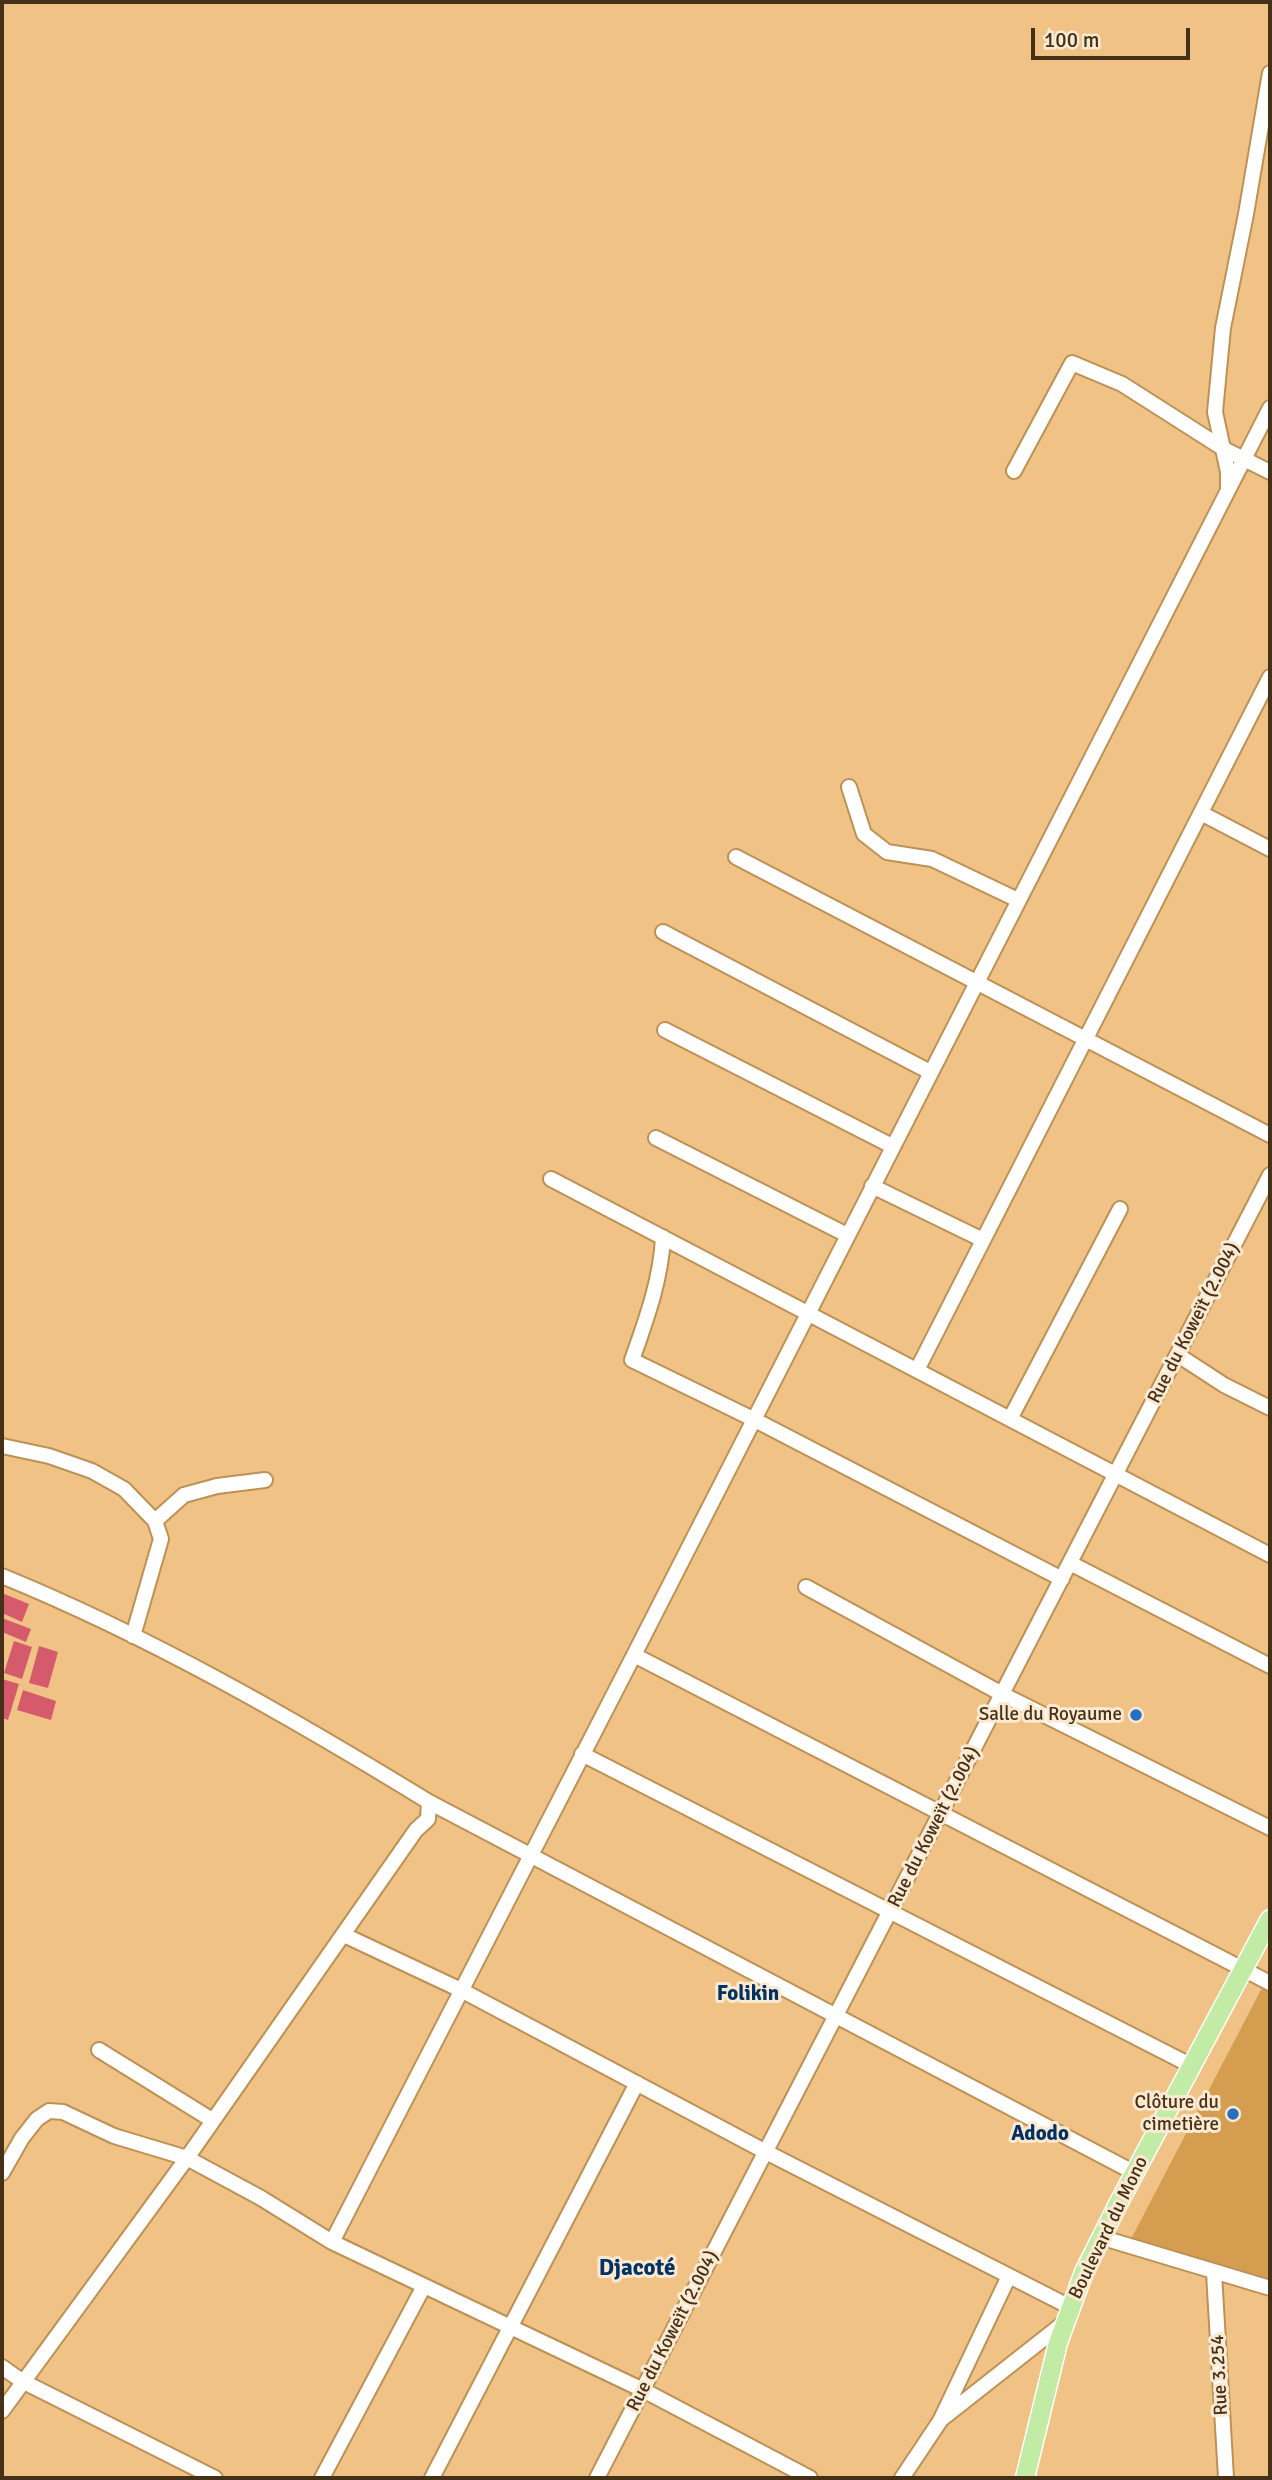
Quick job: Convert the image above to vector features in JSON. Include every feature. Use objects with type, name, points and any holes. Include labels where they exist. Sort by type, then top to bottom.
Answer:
[{"type":"main road","name":"Boulevard du Mono","points":[[1032,2478],[1071,2328],[1082,2299],[1248,1971],[1270,1919]]},
{"type":"main road","name":"Boulevard du Mono","points":[[1025,2478],[1068,2314],[1093,2254],[1192,2066],[1270,1936]]},
{"type":"street","points":[[1228,491],[1228,472],[1215,412],[1223,328],[1270,73]]},
{"type":"street","points":[[1014,471],[1072,363],[1122,384],[1224,449],[1270,472]]},
{"type":"street","points":[[332,2242],[1270,408]]},
{"type":"street","points":[[917,1370],[1270,677]]},
{"type":"street","points":[[849,787],[864,834],[887,852],[932,859],[1018,900]]},
{"type":"street","points":[[1200,813],[1270,849]]},
{"type":"street","points":[[736,857],[1270,1135]]},
{"type":"street","points":[[663,932],[930,1072]]},
{"type":"street","points":[[665,1030],[892,1146]]},
{"type":"street","points":[[656,1138],[847,1235]]},
{"type":"street","name":"Rue du Koweït (2.004)","points":[[597,2478],[1270,1175]]},
{"type":"street","points":[[551,1179],[1270,1555]]},
{"type":"street","points":[[872,1186],[983,1240]]},
{"type":"street","points":[[1010,1419],[1120,1209]]},
{"type":"street","points":[[663,1237],[662,1261],[652,1302],[632,1360],[1062,1578]]},
{"type":"street","points":[[1178,1355],[1224,1385],[1270,1408]]},
{"type":"street","points":[[2,1446],[49,1455],[92,1471],[124,1489],[155,1521],[162,1539],[133,1636]]},
{"type":"street","points":[[155,1521],[184,1495],[217,1486],[265,1480]]},
{"type":"street","points":[[1070,1563],[1270,1666]]},
{"type":"street","points":[[2,1576],[133,1636],[236,1688],[429,1802],[529,1856],[1135,2173]]},
{"type":"street","points":[[806,1587],[1002,1694],[1270,1828]]},
{"type":"street","points":[[634,1655],[1270,1983]]},
{"type":"street","points":[[582,1754],[1192,2066]]},
{"type":"street","points":[[2,2411],[187,2158],[416,1830],[428,1819],[429,1802]]},
{"type":"street","points":[[344,1935],[461,1990],[766,2152],[1009,2276],[1068,2314],[1043,2341],[985,2382],[940,2421]]},
{"type":"street","points":[[99,2050],[212,2120]]},
{"type":"street","points":[[432,2478],[637,2083]]},
{"type":"street","points":[[2,2173],[6,2162],[37,2119],[49,2111],[63,2112],[114,2136],[187,2158],[261,2198],[332,2242],[643,2390],[810,2478]]},
{"type":"street","points":[[1110,2240],[1270,2288]]},
{"type":"street","name":"Rue 3.254","points":[[1214,2273],[1226,2478]]},
{"type":"street","points":[[902,2478],[940,2421],[1009,2276]]},
{"type":"street","points":[[323,2478],[424,2286]]},
{"type":"street","points":[[2,2367],[22,2381],[215,2478]]},
{"type":"shaded area","points":[[2,1593],[29,1604],[22,1622],[2,1613]]},
{"type":"shaded area","points":[[2,1618],[31,1629],[26,1642],[2,1632]]},
{"type":"shaded area","points":[[14,1641],[32,1647],[22,1679],[4,1673]]},
{"type":"shaded area","points":[[39,1646],[58,1652],[48,1688],[29,1683]]},
{"type":"shaded area","points":[[2,1679],[19,1684],[8,1720],[2,1718]]},
{"type":"shaded area","points":[[23,1690],[56,1701],[51,1720],[17,1710]]},
{"type":"shaded area","name":"Clôture du cimetière","points":[[1264,1984],[1270,1987],[1270,2279],[1130,2241]]},
{"type":"place","name":"Salle du Royaume","points":[[1136,1715]]},
{"type":"place","name":"Clôture du cimetière","points":[[1233,2114]]},
{"type":"district","name":"Folikin","points":[[748,1994]]},
{"type":"district","name":"Adodo","points":[[1040,2134]]},
{"type":"district","name":"Djacoté","points":[[637,2269]]}]
